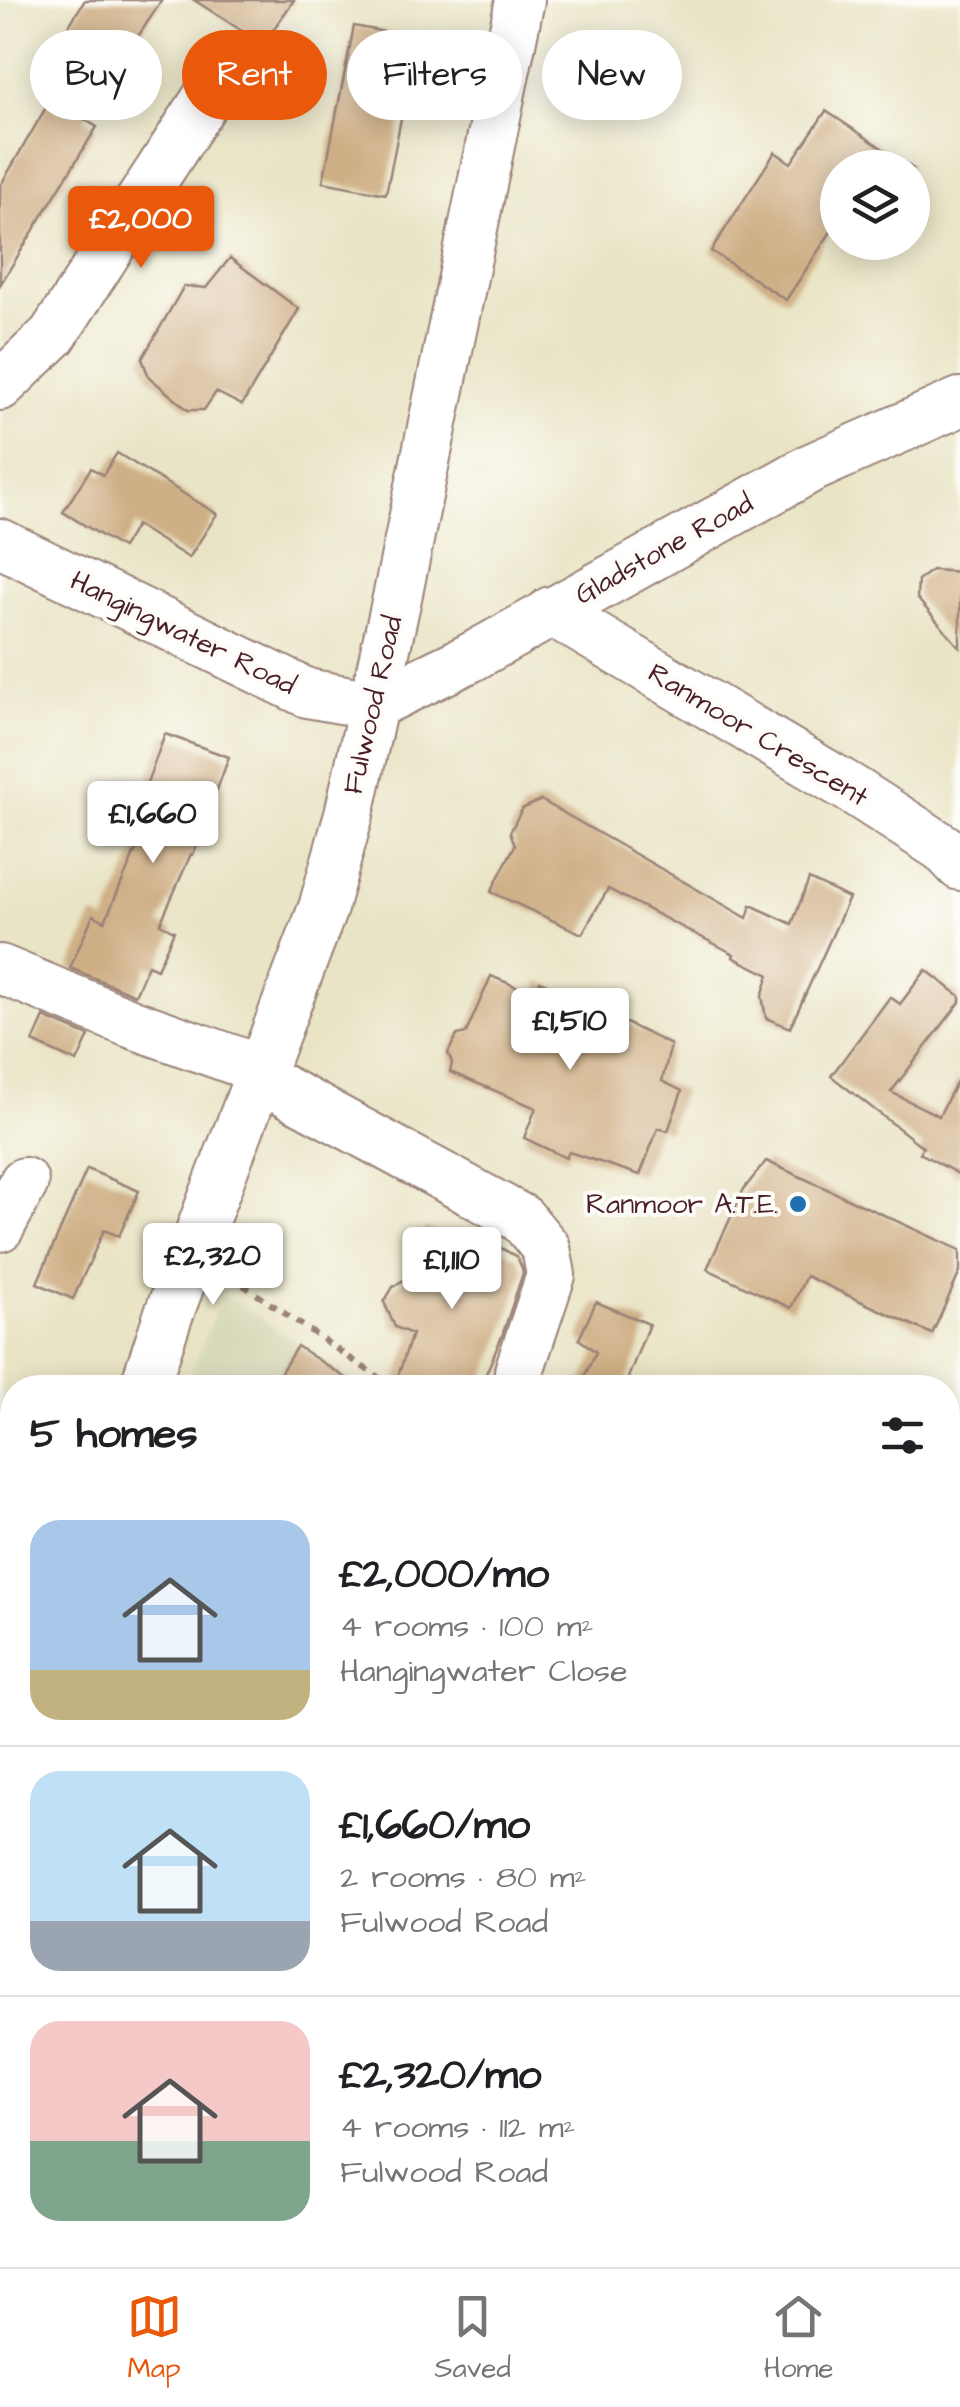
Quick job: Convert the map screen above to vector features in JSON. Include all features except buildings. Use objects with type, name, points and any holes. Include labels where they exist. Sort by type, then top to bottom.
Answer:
[{"type":"street","name":"Fulwood Road","points":[[149,1375],[323,908],[349,814],[520,0]]},
{"type":"street","points":[[0,386],[53,336],[193,120]]},
{"type":"street","name":"Gladstone Road","points":[[372,705],[470,658],[811,468],[960,402]]},
{"type":"street","name":"Hangingwater Road","points":[[0,543],[307,693],[372,705]]},
{"type":"street","name":"Ranmoor Crescent","points":[[551,611],[853,790],[943,848],[960,866]]},
{"type":"street","points":[[0,969],[260,1074],[522,1220],[546,1248],[551,1275],[518,1372]]},
{"type":"street","points":[[0,1227],[24,1182]]},
{"type":"path","points":[[193,1251],[375,1375]]},
{"type":"shaded area","points":[[223,1293],[343,1375],[190,1375]]},
{"type":"place","name":"Ranmoor A.T.E.","points":[[798,1204]]}]
